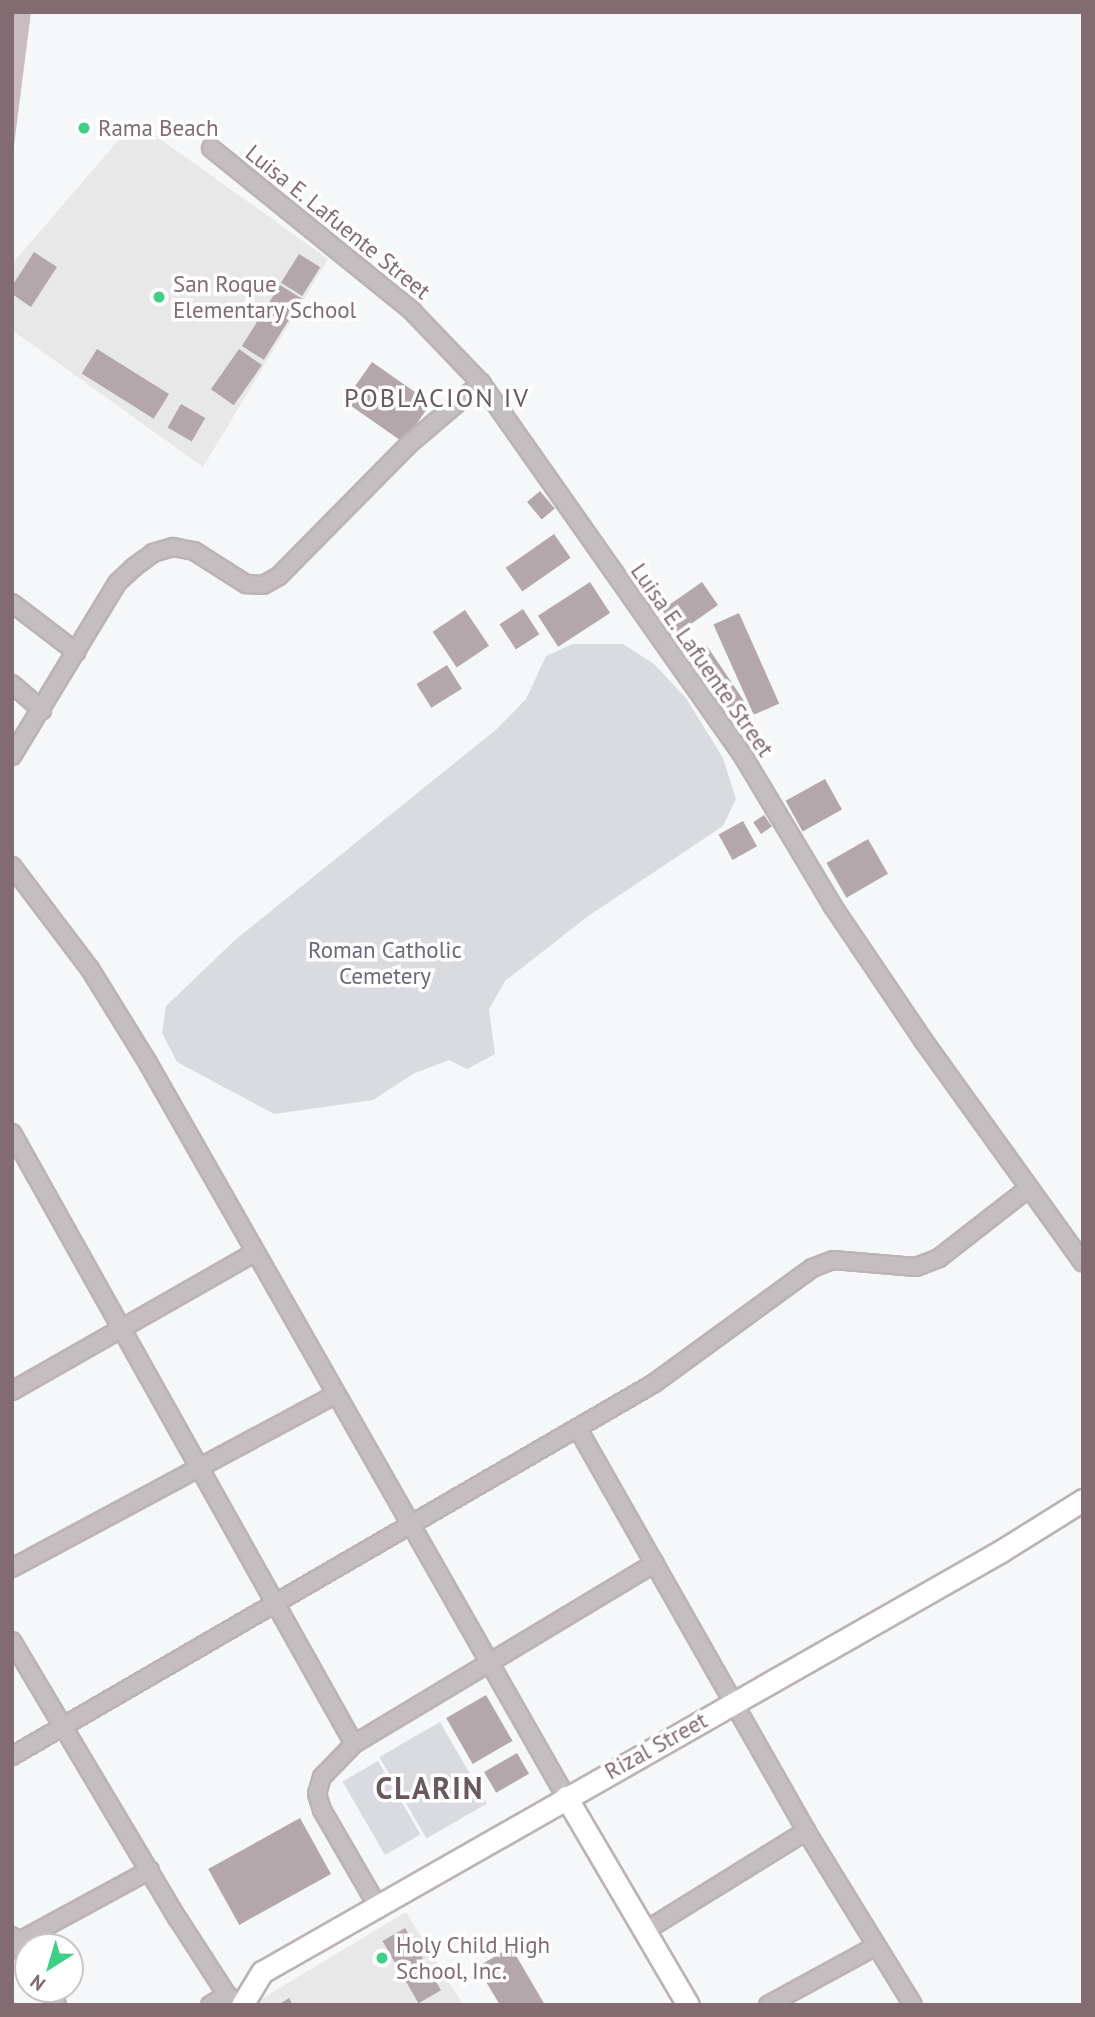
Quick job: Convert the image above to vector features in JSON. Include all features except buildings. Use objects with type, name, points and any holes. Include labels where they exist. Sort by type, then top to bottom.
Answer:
[{"type":"main road","name":"Rizal Street","points":[[237,2001],[262,1972],[1083,1500]]},
{"type":"main road","points":[[566,1797],[688,2005]]},
{"type":"street","name":"Luisa E. Lafuente Street","points":[[211,148],[412,311],[481,383],[743,756],[832,905],[1083,1263]]},
{"type":"street","points":[[12,756],[117,583],[153,553],[173,547],[194,551],[246,584],[263,585],[279,576],[408,445],[481,383]]},
{"type":"street","points":[[12,603],[76,652]]},
{"type":"street","points":[[12,684],[42,710]]},
{"type":"street","points":[[12,866],[104,990],[566,1797]]},
{"type":"street","points":[[12,1133],[121,1330],[278,1602],[354,1744]]},
{"type":"street","points":[[12,1756],[653,1384],[812,1268],[833,1261],[916,1267],[939,1258],[1029,1188]]},
{"type":"street","points":[[12,1391],[254,1253]]},
{"type":"street","points":[[12,1568],[334,1395]]},
{"type":"street","points":[[578,1429],[806,1831],[874,1947],[913,2005]]},
{"type":"street","points":[[377,1905],[317,1794],[322,1777],[354,1744],[655,1563]]},
{"type":"street","points":[[12,1641],[150,1870],[237,2001],[211,2005]]},
{"type":"street","points":[[645,1931],[806,1831]]},
{"type":"street","points":[[31,1933],[150,1870]]},
{"type":"street","points":[[768,2005],[874,1947]]},
{"type":"shaded area","points":[[12,12],[31,12],[12,161]]},
{"type":"shaded area","name":"San Roque Elementary School","points":[[135,121],[328,259],[203,467],[12,330],[12,264]]},
{"type":"shaded area","name":"Holy Child High School, Inc.","points":[[406,1912],[463,2005],[253,2004]]},
{"type":"green space","name":"Roman Catholic Cemetery","points":[[573,644],[623,644],[654,664],[686,698],[723,758],[736,799],[723,826],[587,917],[505,981],[489,1009],[495,1054],[467,1069],[449,1060],[413,1074],[373,1100],[274,1114],[177,1062],[162,1033],[166,1006],[235,940],[498,728],[526,699],[546,656]]},
{"type":"green space","points":[[440,1722],[487,1803],[426,1838],[379,1757]]},
{"type":"green space","points":[[378,1761],[420,1835],[385,1855],[342,1782]]},
{"type":"place","name":"Rama Beach","points":[[84,128]]},
{"type":"place","name":"San Roque Elementary School","points":[[159,297]]},
{"type":"place","name":"Holy Child High School, Inc.","points":[[382,1958]]},
{"type":"district","name":"POBLACION IV","points":[[437,398]]},
{"type":"district","name":"CLARIN","points":[[430,1788]]}]
